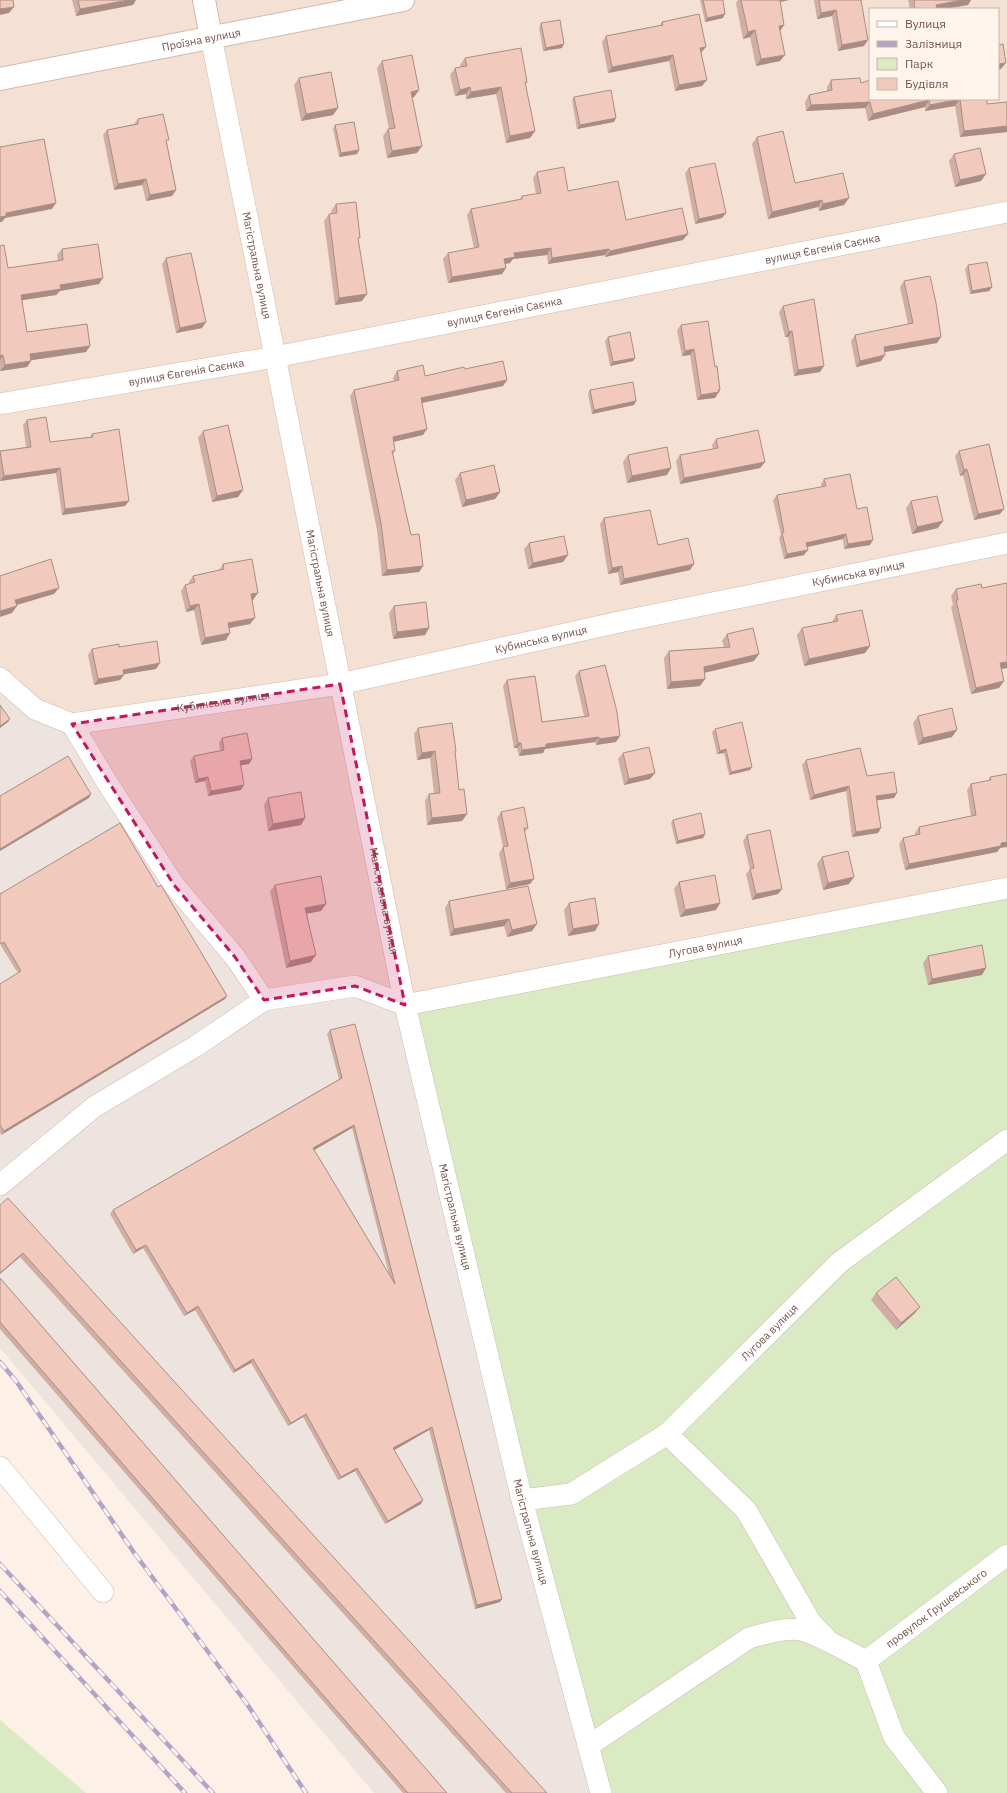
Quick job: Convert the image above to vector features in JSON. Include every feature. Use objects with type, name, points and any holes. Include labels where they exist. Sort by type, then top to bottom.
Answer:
[{"type":"street","name":"Магістральна вулиця","points":[[204,0],[405,1005],[522,1500],[601,1793]]},
{"type":"street","name":"Проїзна вулиця","points":[[0,79],[403,0]]},
{"type":"street","name":"вулиця Євгенія Саєнка","points":[[0,404],[275,357],[1007,212]]},
{"type":"street","name":"Кубинська вулиця","points":[[72,724],[340,684],[619,622],[1007,543]]},
{"type":"street","points":[[0,678],[35,709],[72,724],[108,784],[174,885],[235,957],[264,1000]]},
{"type":"street","name":"Лугова вулиця","points":[[405,1005],[1007,888]]},
{"type":"street","points":[[0,1185],[94,1107],[196,1046],[264,1000],[355,986],[405,1005]]},
{"type":"street","name":"Лугова вулиця","points":[[522,1500],[571,1494],[667,1434],[840,1262],[1007,1140]]},
{"type":"street","points":[[667,1434],[746,1510],[811,1623],[830,1643]]},
{"type":"street","points":[[0,1467],[103,1592]]},
{"type":"street","name":"провулок Грушевського","points":[[866,1661],[1007,1555]]},
{"type":"street","points":[[588,1746],[749,1638],[774,1631],[800,1630],[866,1661],[894,1737],[937,1793]]},
{"type":"highlighted area","points":[[340,684],[405,1005],[355,986],[264,1000],[235,957],[174,885],[72,724]]},
{"type":"shaded area","points":[[0,0],[1007,0],[1007,888],[405,1005],[264,1000],[0,678]]},
{"type":"shaded area","points":[[0,678],[72,724],[264,1000],[355,986],[405,1005],[601,1793],[374,1793],[0,1348]]},
{"type":"green space","points":[[1007,888],[1007,1793],[601,1793],[405,1005]]},
{"type":"green space","points":[[0,1720],[86,1793],[0,1793]]},
{"type":"building","points":[[0,0],[13,0],[14,7],[0,9]]},
{"type":"building","points":[[78,0],[129,0],[80,9]]},
{"type":"building","points":[[703,0],[723,0],[725,14],[707,18]]},
{"type":"building","points":[[741,0],[780,0],[784,25],[779,26],[785,55],[761,59],[755,30],[748,32]]},
{"type":"building","points":[[819,0],[861,0],[868,40],[842,45],[836,10],[821,13]]},
{"type":"building","points":[[914,0],[962,0],[936,5],[937,8],[915,8]]},
{"type":"building","points":[[699,14],[706,47],[700,48],[707,80],[679,85],[673,55],[612,67],[606,36],[663,25],[662,22]]},
{"type":"building","points":[[560,20],[564,44],[546,48],[541,23]]},
{"type":"building","points":[[1003,44],[1006,63],[999,64],[999,45]]},
{"type":"building","points":[[521,48],[527,82],[525,82],[535,131],[510,136],[501,87],[471,92],[470,87],[460,90],[455,68],[467,66],[465,58]]},
{"type":"building","points":[[412,55],[419,90],[411,92],[422,146],[392,151],[388,129],[395,128],[382,61]]},
{"type":"building","points":[[331,72],[338,108],[306,114],[299,78]]},
{"type":"building","points":[[860,78],[861,83],[869,80],[869,100],[929,100],[873,114],[870,102],[811,105],[809,95],[832,90],[831,80]]},
{"type":"building","points":[[611,90],[616,118],[580,125],[574,97]]},
{"type":"building","points":[[929,100],[955,100],[930,105]]},
{"type":"building","points":[[960,100],[987,100],[987,104],[1007,102],[1007,126],[964,131]]},
{"type":"building","points":[[163,114],[169,140],[166,140],[176,190],[150,195],[146,179],[118,184],[107,130],[138,124],[138,119]]},
{"type":"building","points":[[354,122],[359,150],[341,153],[335,125]]},
{"type":"building","points":[[783,131],[795,183],[843,173],[849,198],[823,204],[822,200],[772,212],[757,137]]},
{"type":"building","points":[[44,139],[56,203],[6,213],[6,216],[0,217],[0,147]]},
{"type":"building","points":[[980,148],[986,174],[960,180],[954,154]]},
{"type":"building","points":[[715,163],[726,213],[699,219],[689,168]]},
{"type":"building","points":[[564,167],[568,191],[618,181],[626,220],[682,208],[688,234],[610,251],[609,249],[552,258],[551,248],[514,253],[515,257],[504,259],[506,268],[452,277],[448,253],[479,247],[471,209],[522,199],[522,196],[541,193],[537,172]]},
{"type":"building","points":[[356,202],[360,238],[358,238],[367,294],[339,298],[329,214],[337,213],[336,204]]},
{"type":"building","points":[[98,244],[103,278],[60,285],[61,289],[21,295],[27,332],[87,324],[90,346],[30,354],[31,361],[5,365],[3,355],[0,356],[0,246],[4,245],[8,268],[63,260],[62,249]]},
{"type":"building","points":[[191,253],[206,322],[180,328],[166,258]]},
{"type":"building","points":[[987,262],[992,287],[972,291],[968,265]]},
{"type":"building","points":[[930,276],[941,337],[884,347],[885,355],[860,361],[855,335],[913,323],[904,281]]},
{"type":"building","points":[[814,299],[824,366],[798,370],[792,331],[789,332],[783,306]]},
{"type":"building","points":[[708,321],[720,390],[718,390],[719,392],[701,395],[694,349],[685,351],[681,325]]},
{"type":"building","points":[[630,332],[635,358],[613,362],[608,337]]},
{"type":"building","points":[[503,361],[507,380],[421,398],[427,429],[393,437],[395,451],[392,451],[411,535],[419,534],[423,566],[387,570],[381,523],[354,390],[399,380],[397,371],[423,365],[425,376],[464,367],[465,369]]},
{"type":"building","points":[[633,382],[636,401],[594,410],[590,390]]},
{"type":"building","points":[[46,417],[50,442],[93,437],[92,434],[119,429],[129,501],[65,509],[60,468],[4,476],[0,451],[31,447],[27,420]]},
{"type":"building","points":[[228,425],[243,490],[217,496],[203,431]]},
{"type":"building","points":[[758,430],[765,462],[684,478],[680,455],[718,448],[716,439]]},
{"type":"building","points":[[989,444],[1004,509],[978,514],[967,469],[964,470],[959,451]]},
{"type":"building","points":[[667,447],[671,468],[632,476],[628,455]]},
{"type":"building","points":[[494,465],[500,492],[466,500],[460,473]]},
{"type":"building","points":[[850,474],[857,509],[867,507],[873,540],[848,544],[846,534],[806,543],[808,550],[787,554],[782,533],[784,532],[777,495],[826,486],[824,479]]},
{"type":"building","points":[[937,496],[943,521],[917,527],[911,501]]},
{"type":"building","points":[[650,510],[658,545],[688,538],[694,564],[624,579],[622,566],[612,568],[604,518]]},
{"type":"building","points":[[564,536],[568,555],[533,563],[529,543]]},
{"type":"building","points":[[51,559],[59,588],[15,600],[17,606],[0,611],[0,576]]},
{"type":"building","points":[[252,559],[258,593],[251,594],[255,618],[228,623],[230,633],[205,638],[199,604],[190,606],[185,585],[195,582],[193,576],[224,569],[223,564]]},
{"type":"building","points":[[1007,583],[1007,662],[1000,663],[1004,681],[976,688],[956,600],[958,600],[956,589],[981,584],[982,588]]},
{"type":"building","points":[[426,602],[429,628],[397,632],[394,606]]},
{"type":"building","points":[[862,610],[870,646],[809,659],[802,628],[838,621],[836,615]]},
{"type":"building","points":[[753,628],[759,654],[704,667],[705,679],[671,682],[669,651],[730,647],[727,634]]},
{"type":"building","points":[[157,641],[160,663],[123,670],[124,675],[98,679],[92,649],[119,644],[119,647]]},
{"type":"building","points":[[605,665],[617,712],[620,736],[599,739],[599,737],[546,744],[546,747],[522,750],[521,743],[518,743],[507,680],[535,676],[542,722],[589,716],[579,671]]},
{"type":"building","points":[[0,705],[10,719],[0,726]]},
{"type":"building","points":[[952,708],[957,730],[923,738],[918,716]]},
{"type":"building","points":[[742,722],[752,767],[731,772],[726,749],[720,751],[715,729]]},
{"type":"building","points":[[452,723],[459,790],[464,789],[467,814],[432,818],[429,794],[440,793],[435,751],[422,753],[418,728]]},
{"type":"building","points":[[247,733],[252,759],[240,761],[244,785],[211,791],[208,777],[198,779],[194,756],[224,750],[222,738]]},
{"type":"building","points":[[649,747],[655,773],[629,779],[623,753]]},
{"type":"building","points":[[860,748],[867,776],[894,772],[897,793],[876,796],[881,828],[856,832],[849,786],[814,795],[806,760]]},
{"type":"building","points":[[68,756],[91,794],[0,849],[0,796]]},
{"type":"building","points":[[1007,774],[1007,842],[1001,843],[1001,846],[909,864],[903,838],[920,834],[919,827],[976,815],[971,784],[991,780],[990,777]]},
{"type":"building","points":[[301,792],[305,818],[273,824],[268,798]]},
{"type":"building","points":[[524,807],[528,828],[524,828],[534,879],[510,883],[503,847],[508,846],[501,812]]},
{"type":"building","points":[[701,813],[705,834],[678,841],[673,820]]},
{"type":"building","points":[[120,823],[158,887],[161,885],[227,996],[4,1131],[0,1125],[0,984],[21,971],[4,942],[0,944],[0,894]]},
{"type":"building","points":[[770,830],[782,889],[756,894],[750,869],[754,868],[747,835]]},
{"type":"building","points":[[848,851],[854,877],[828,883],[822,857]]},
{"type":"building","points":[[715,875],[720,903],[685,910],[679,882]]},
{"type":"building","points":[[321,876],[326,904],[305,908],[316,955],[290,961],[275,885]]},
{"type":"building","points":[[528,886],[537,924],[512,930],[509,919],[454,929],[449,901]]},
{"type":"building","points":[[595,898],[599,924],[573,929],[569,903]]},
{"type":"building","points":[[982,945],[986,968],[932,979],[928,956]]},
{"type":"building","points":[[355,1024],[502,1599],[477,1605],[432,1427],[393,1448],[423,1500],[388,1521],[357,1468],[341,1477],[306,1414],[291,1423],[253,1359],[235,1370],[198,1306],[187,1313],[146,1245],[136,1250],[113,1210],[342,1078],[330,1030]],"holes":[[[354,1125],[395,1284],[313,1148]]]},
{"type":"building","points":[[8,1198],[547,1793],[512,1793],[23,1253],[0,1273],[0,1205]]},
{"type":"building","points":[[896,1277],[920,1307],[901,1323],[876,1293]]},
{"type":"building","points":[[0,1278],[447,1793],[408,1793],[0,1322]]},
{"type":"railway","points":[[0,1362],[16,1381],[135,1554],[247,1704],[306,1793]]},
{"type":"railway","points":[[0,1564],[213,1793]]},
{"type":"railway","points":[[0,1591],[185,1793]]}]
